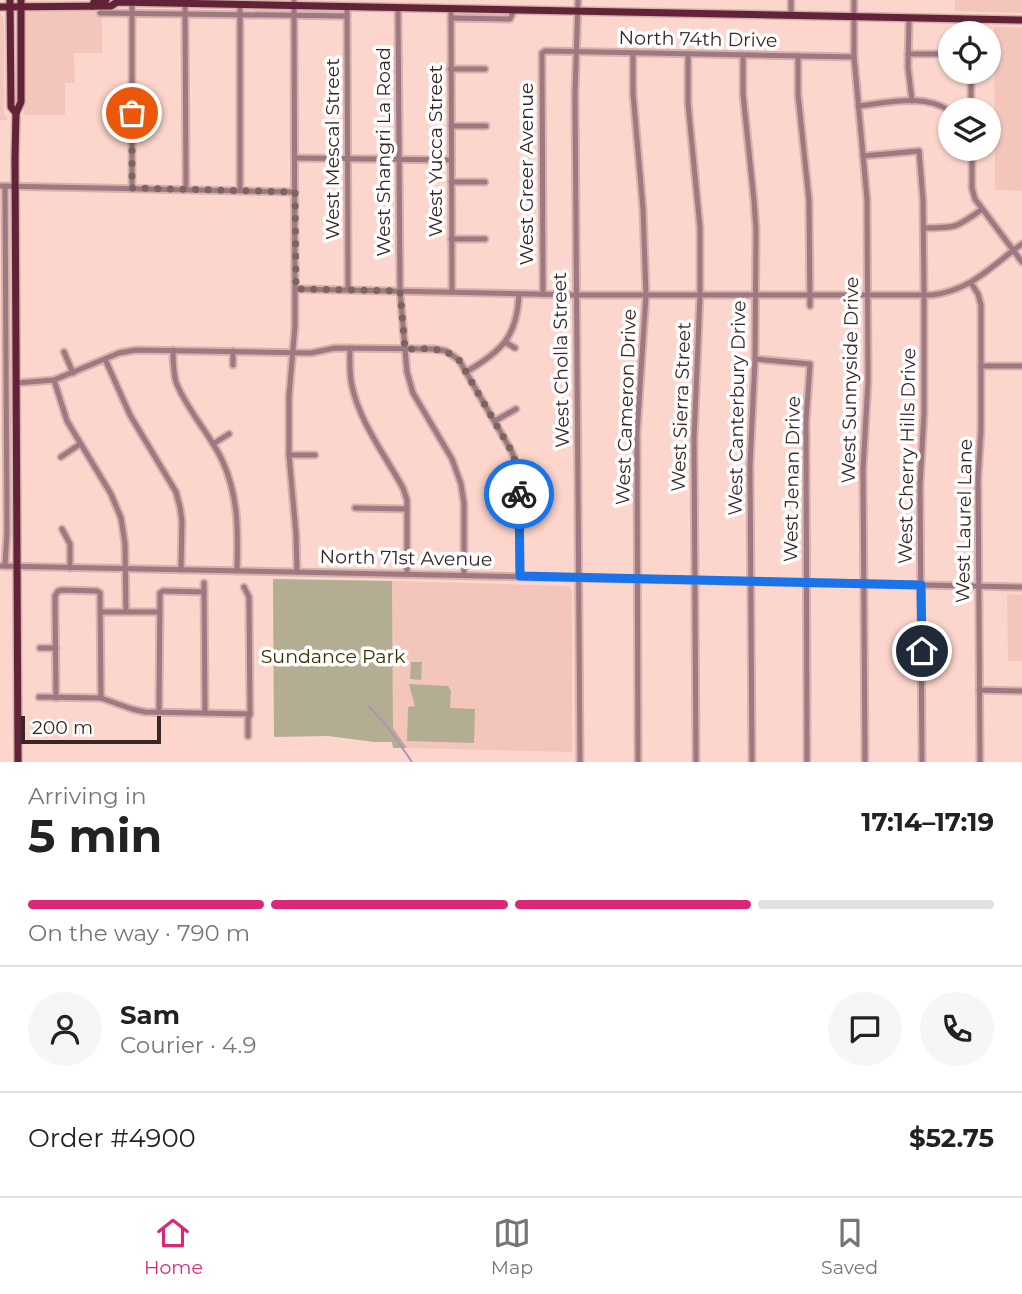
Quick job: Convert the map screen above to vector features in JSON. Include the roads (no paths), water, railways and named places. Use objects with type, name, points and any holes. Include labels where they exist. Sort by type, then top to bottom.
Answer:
[{"type":"main road","points":[[92,6],[94,2],[106,0]]},
{"type":"main road","points":[[0,7],[9,4],[111,6],[116,1],[240,5],[294,3],[347,11],[398,8],[1022,20]]},
{"type":"main road","points":[[9,4],[10,107],[16,113]]},
{"type":"main road","points":[[18,762],[15,186],[16,113],[21,102],[21,4]]},
{"type":"main road","points":[[10,85],[21,85]]},
{"type":"street","name":"West Cholla Street","points":[[578,0],[575,94],[580,762]]},
{"type":"street","points":[[791,0],[791,15]]},
{"type":"street","name":"West Sunnyside Drive","points":[[854,0],[854,57],[867,199],[868,381],[863,469],[865,762]]},
{"type":"street","points":[[132,3],[132,188]]},
{"type":"street","points":[[294,3],[296,289],[294,352],[289,396],[289,455],[297,572]]},
{"type":"street","points":[[185,4],[186,189]]},
{"type":"street","points":[[240,5],[240,190]]},
{"type":"street","name":"West Shangri La Road","points":[[398,8],[400,291],[407,372],[410,386],[452,459],[461,484],[464,504],[464,575]]},
{"type":"street","name":"West Yucca Street","points":[[450,9],[452,292]]},
{"type":"street","points":[[450,18],[510,19],[514,10]]},
{"type":"street","points":[[100,13],[294,16],[347,11]]},
{"type":"street","name":"West Mescal Street","points":[[347,11],[348,290]]},
{"type":"street","points":[[909,18],[908,54],[912,101]]},
{"type":"street","name":"North 74th Drive","points":[[542,52],[854,57]]},
{"type":"street","name":"West Greer Avenue","points":[[542,52],[542,295]]},
{"type":"street","name":"West Cameron Drive","points":[[634,53],[633,93],[643,209],[646,295],[637,433],[638,762]]},
{"type":"street","name":"West Sierra Street","points":[[688,54],[688,103],[700,228],[694,438],[696,762]]},
{"type":"street","points":[[908,54],[938,54]]},
{"type":"street","name":"West Canterbury Drive","points":[[743,55],[743,94],[755,211],[755,359],[750,465],[752,762]]},
{"type":"street","points":[[798,56],[798,94],[809,200],[810,306]]},
{"type":"street","points":[[450,69],[485,69]]},
{"type":"street","points":[[858,106],[912,101],[931,102],[938,105]]},
{"type":"street","points":[[451,126],[486,126]]},
{"type":"street","name":"West Cherry Hills Drive","points":[[863,156],[919,151],[924,295],[924,413],[920,485],[922,762]]},
{"type":"street","points":[[295,158],[451,160]]},
{"type":"street","points":[[972,161],[972,188],[975,199],[1022,262]]},
{"type":"street","points":[[451,182],[485,181]]},
{"type":"street","points":[[2,566],[6,549],[3,447],[3,186],[295,192]]},
{"type":"street","points":[[923,229],[957,226],[981,209]]},
{"type":"street","points":[[452,239],[485,239]]},
{"type":"street","points":[[296,289],[542,295],[924,295],[950,292],[971,283],[1022,244]]},
{"type":"street","name":"West Laurel Lane","points":[[971,283],[980,298],[980,762]]},
{"type":"street","points":[[466,372],[487,360],[505,342],[516,320],[519,294]]},
{"type":"street","points":[[505,342],[515,348]]},
{"type":"street","points":[[16,383],[54,380],[130,351],[311,353],[335,348],[446,351],[455,356],[466,372],[512,452],[517,467],[520,576]]},
{"type":"street","points":[[349,348],[350,377],[356,401],[407,500],[407,574]]},
{"type":"street","points":[[173,350],[174,372],[179,388],[214,444],[229,477],[238,522],[237,571]]},
{"type":"street","points":[[233,351],[233,365]]},
{"type":"street","points":[[64,352],[73,373]]},
{"type":"street","points":[[105,359],[137,428],[176,492],[182,521],[181,570]]},
{"type":"street","name":"West Jenan Drive","points":[[755,359],[810,364],[806,421],[807,762]]},
{"type":"street","points":[[981,366],[1022,366]]},
{"type":"street","points":[[54,380],[64,415],[111,494],[121,518],[125,544],[126,612]]},
{"type":"street","points":[[495,421],[516,409]]},
{"type":"street","points":[[214,444],[229,434]]},
{"type":"street","points":[[61,457],[80,444]]},
{"type":"street","points":[[3,447],[16,447]]},
{"type":"street","points":[[289,455],[315,455]]},
{"type":"street","points":[[355,509],[407,509]]},
{"type":"street","points":[[62,529],[70,544],[70,568]]},
{"type":"street","name":"North 71st Avenue","points":[[2,566],[1022,587]]},
{"type":"street","points":[[204,583],[205,713]]},
{"type":"street","points":[[244,587],[249,597],[248,736]]},
{"type":"street","points":[[56,698],[55,596],[58,592],[97,591],[100,593],[101,612],[101,698]]},
{"type":"street","points":[[159,712],[160,593],[204,592]]},
{"type":"street","points":[[101,612],[159,612]]},
{"type":"street","points":[[40,648],[56,648]]},
{"type":"street","points":[[979,690],[1022,691]]},
{"type":"street","points":[[39,697],[101,698],[141,712],[250,714]]},
{"type":"waterway","points":[[369,706],[412,762]]},
{"type":"park label","name":"Sundance Park","points":[[333,656]]}]
